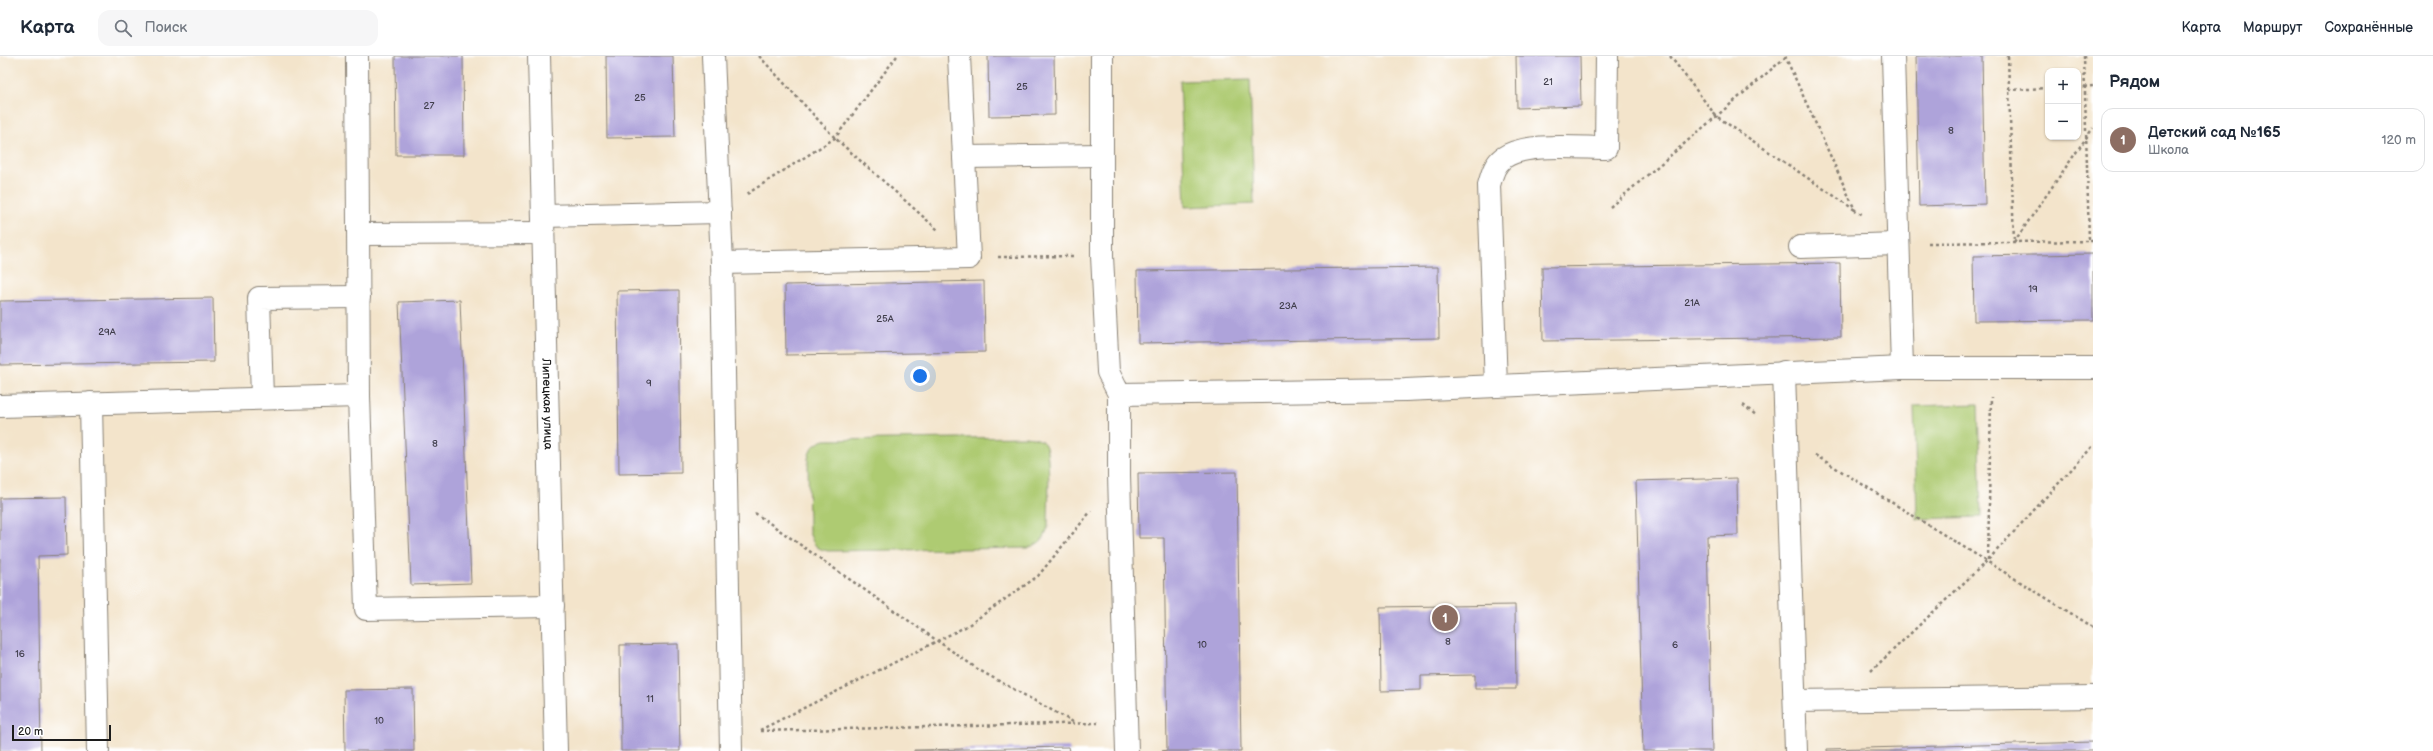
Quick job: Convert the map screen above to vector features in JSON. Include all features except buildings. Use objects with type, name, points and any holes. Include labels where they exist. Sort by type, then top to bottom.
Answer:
[{"type":"street","points":[[357,56],[359,396],[366,609],[553,606]]},
{"type":"street","name":"Липецкая улица","points":[[539,56],[556,751]]},
{"type":"street","points":[[713,56],[722,263],[732,751]]},
{"type":"street","points":[[722,263],[969,258],[959,56]]},
{"type":"street","points":[[1102,56],[1102,256],[1108,372],[1119,394],[1119,474],[1127,751]]},
{"type":"street","points":[[1496,386],[1490,185],[1493,170],[1502,159],[1523,149],[1606,148],[1607,56]]},
{"type":"street","points":[[1893,56],[1902,368]]},
{"type":"street","points":[[964,157],[1102,155]]},
{"type":"street","points":[[358,234],[543,224],[720,212]]},
{"type":"street","points":[[1800,247],[1898,240]]},
{"type":"street","points":[[262,398],[259,298],[358,297]]},
{"type":"street","points":[[1119,394],[1405,390],[1784,372],[1902,368],[2093,368]]},
{"type":"street","points":[[1784,372],[1796,751]]},
{"type":"street","points":[[0,406],[359,396]]},
{"type":"street","points":[[91,403],[98,751]]},
{"type":"street","points":[[1794,701],[2093,697]]},
{"type":"path","points":[[759,56],[835,138],[969,258],[1102,256]]},
{"type":"path","points":[[720,212],[835,138],[897,56]]},
{"type":"path","points":[[1670,56],[1716,116],[1898,240],[2014,242],[2093,241]]},
{"type":"path","points":[[1610,207],[1786,56],[1855,210]]},
{"type":"path","points":[[2008,56],[2014,242]]},
{"type":"path","points":[[2084,56],[2089,241]]},
{"type":"path","points":[[2084,87],[2093,86]]},
{"type":"path","points":[[2009,90],[2045,88]]},
{"type":"path","points":[[2014,242],[2093,128]]},
{"type":"path","points":[[1988,560],[1991,368]]},
{"type":"path","points":[[1840,701],[1988,560],[2093,446]]},
{"type":"path","points":[[1119,474],[1038,576],[967,626],[936,640],[758,731],[1125,723]]},
{"type":"path","points":[[727,493],[979,670],[1075,723]]},
{"type":"green space","points":[[1250,79],[1254,204],[1185,207],[1180,81]]},
{"type":"green space","points":[[1978,404],[1981,517],[1917,519],[1914,406]]},
{"type":"green space","points":[[1026,437],[1037,439],[1045,445],[1048,460],[1048,526],[1043,538],[1035,545],[1027,548],[828,551],[817,547],[812,539],[809,532],[808,459],[810,452],[818,443],[825,440]]},
{"type":"place","name":"Детский сад №165","points":[[1445,618]]}]
